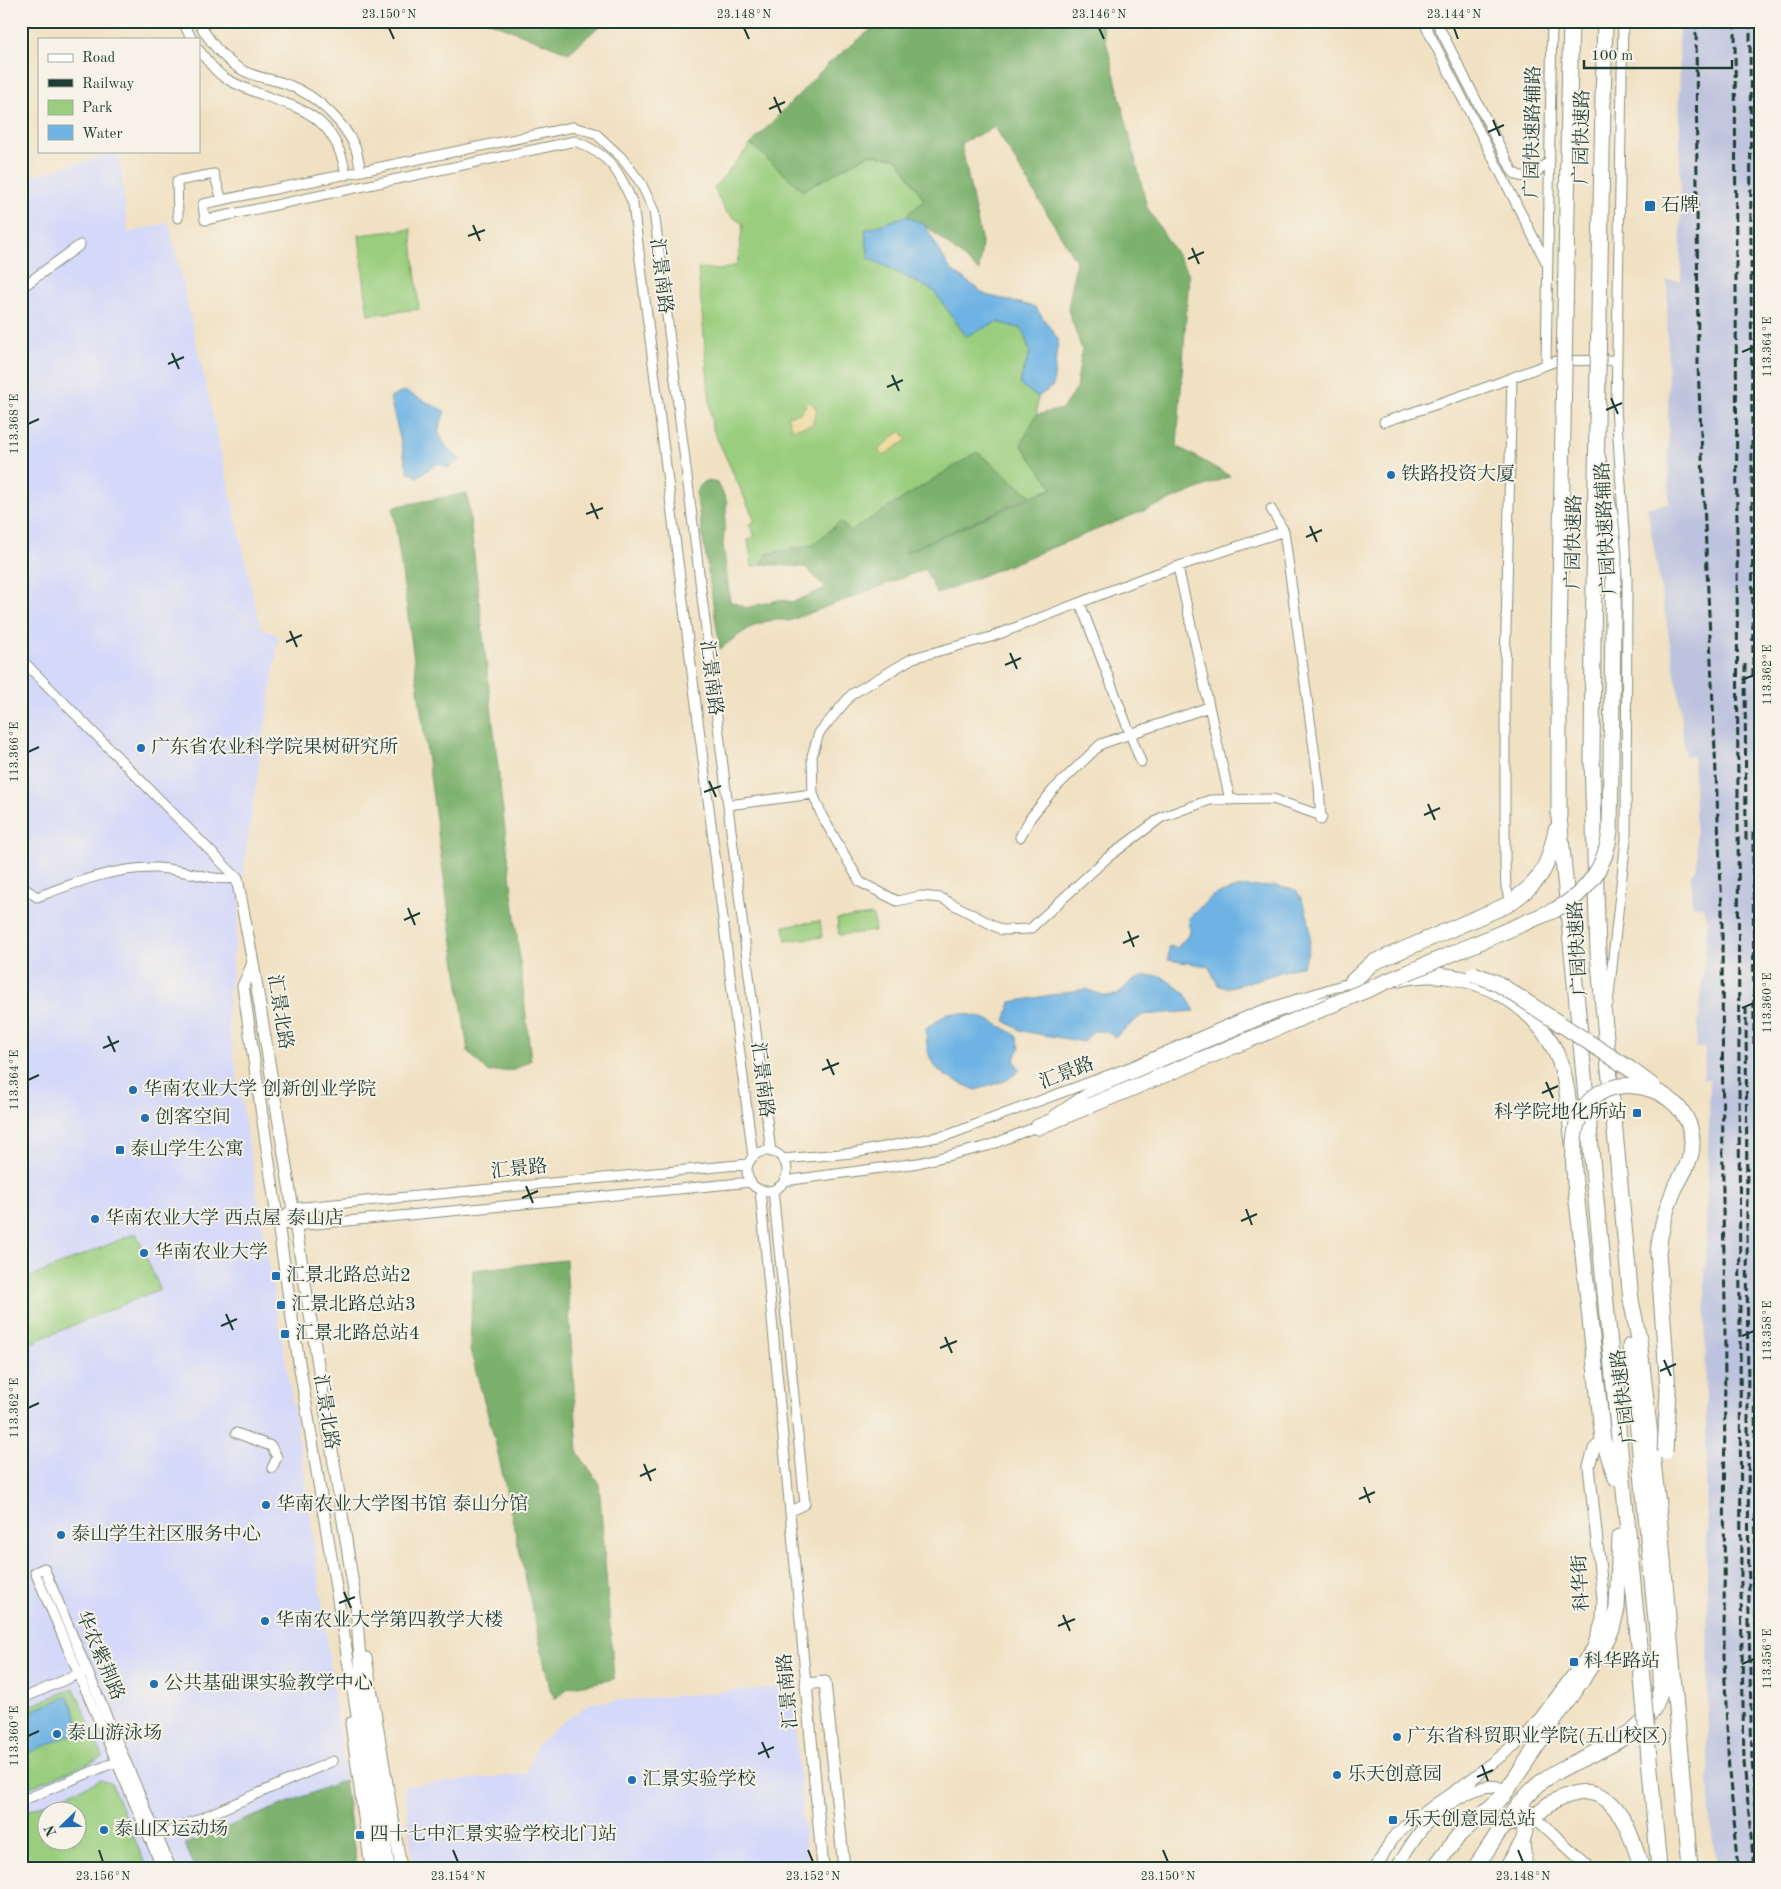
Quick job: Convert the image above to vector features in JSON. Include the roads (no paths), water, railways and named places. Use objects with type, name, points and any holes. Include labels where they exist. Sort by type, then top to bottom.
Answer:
[{"type":"highway","name":"广园快速路","points":[[1571,21],[1559,640],[1559,817],[1659,1868]]},
{"type":"highway","name":"广园快速路","points":[[1604,21],[1592,778],[1598,953],[1631,1300],[1639,1339],[1659,1514],[1690,1868]]},
{"type":"highway","points":[[1038,1127],[1555,910],[1574,898],[1591,883],[1606,856],[1610,831],[1614,555],[1610,514],[1597,455]]},
{"type":"highway","points":[[1355,987],[1372,963],[1510,902],[1535,884],[1550,857],[1559,817]]},
{"type":"highway","points":[[1355,987],[1395,973],[1426,968],[1449,969],[1497,984],[1630,1069],[1681,1110],[1692,1140],[1690,1161],[1674,1190],[1659,1235],[1658,1253],[1668,1389],[1665,1452],[1659,1514]]},
{"type":"highway","points":[[1434,1868],[1460,1835],[1503,1796],[1599,1654],[1612,1629],[1617,1608],[1623,1494],[1603,1440],[1581,1236],[1574,1147],[1559,1059],[1545,1033],[1530,1016],[1513,1002],[1471,977]]},
{"type":"highway","points":[[1574,1147],[1579,1118],[1584,1109],[1602,1093],[1629,1084],[1662,1093]]},
{"type":"highway","points":[[1474,1868],[1523,1799],[1558,1770],[1625,1737],[1648,1717],[1659,1697],[1661,1685],[1659,1653],[1630,1351],[1631,1300]]},
{"type":"highway","points":[[1507,1868],[1534,1820],[1552,1802],[1569,1794],[1587,1792],[1603,1796],[1615,1806],[1625,1822],[1642,1868]]},
{"type":"highway","points":[[1523,1799],[1534,1820]]},
{"type":"highway","points":[[1505,1824],[1534,1820]]},
{"type":"highway","points":[[1522,1843],[1525,1868]]},
{"type":"street","points":[[182,21],[191,38]]},
{"type":"street","points":[[198,21],[209,40],[222,55],[243,71],[292,86],[308,94],[324,108],[342,126],[355,148],[361,171]]},
{"type":"street","points":[[1423,21],[1548,266]]},
{"type":"street","points":[[1436,21],[1512,170],[1518,176],[1526,177],[1537,172],[1550,161]]},
{"type":"street","name":"广园快速路辅路","points":[[1546,364],[1552,21]]},
{"type":"street","name":"广园快速路辅路","points":[[1605,1032],[1626,839],[1627,579],[1616,419],[1623,21]]},
{"type":"street","points":[[200,51],[222,77],[248,91],[302,108],[326,128],[342,154],[346,174]]},
{"type":"street","name":"汇景南路","points":[[751,1161],[633,204],[621,176],[599,151],[575,141],[205,220],[203,204],[573,127],[595,133],[621,157],[641,183],[654,211],[772,1152]]},
{"type":"street","points":[[178,218],[177,181],[214,174],[222,200]]},
{"type":"street","points":[[21,288],[80,246]]},
{"type":"street","points":[[1384,422],[1512,378],[1546,364],[1566,359],[1617,360]]},
{"type":"street","points":[[1510,902],[1506,887],[1505,864],[1505,671],[1512,378]]},
{"type":"street","points":[[1271,509],[1284,531],[1322,818],[1274,799],[1210,800],[1162,817],[1107,858],[1030,929],[1002,930],[941,898],[920,896],[897,901],[860,882],[822,816],[813,794],[812,756],[819,734],[852,694],[913,658],[991,637],[1178,566],[1284,531]]},
{"type":"street","points":[[1178,566],[1230,800]]},
{"type":"street","points":[[1080,603],[1141,762]]},
{"type":"street","points":[[21,659],[237,878]]},
{"type":"street","points":[[1020,837],[1031,817],[1053,790],[1101,744],[1209,707]]},
{"type":"street","points":[[728,805],[813,794]]},
{"type":"street","points":[[21,886],[37,897],[102,873],[158,868],[185,871],[221,880],[237,878]]},
{"type":"street","name":"汇景北路","points":[[237,878],[293,1208],[356,1604],[361,1675],[376,1814],[379,1868]]},
{"type":"street","name":"汇景北路","points":[[253,964],[242,986],[350,1669],[376,1814],[389,1868]]},
{"type":"street","points":[[784,1181],[787,1170],[782,1159],[772,1152],[765,1151],[751,1161],[748,1177],[751,1182],[760,1190],[773,1190],[784,1181],[918,1163],[988,1146],[1038,1127],[1087,1093],[1281,1011],[1355,987]]},
{"type":"street","name":"汇景路","points":[[782,1159],[853,1153],[948,1135],[1130,1067],[1256,1012],[1355,987]]},
{"type":"street","name":"汇景路","points":[[293,1208],[751,1161]]},
{"type":"street","name":"汇景路","points":[[278,1223],[295,1226],[751,1182]]},
{"type":"street","name":"汇景南路","points":[[760,1190],[823,1868]]},
{"type":"street","points":[[773,1190],[805,1504],[790,1512]]},
{"type":"street","points":[[278,1223],[293,1208]]},
{"type":"street","points":[[236,1433],[271,1446],[277,1457],[272,1468]]},
{"type":"street","name":"科华街","points":[[1376,1868],[1391,1840],[1406,1824],[1516,1745],[1553,1704],[1592,1649],[1602,1620],[1603,1600],[1589,1466],[1594,1449],[1603,1440]]},
{"type":"street","name":"华农紫荆路","points":[[83,1672],[44,1568],[35,1572],[83,1672],[154,1838],[171,1868]]},
{"type":"street","points":[[356,1604],[372,1687],[401,1868]]},
{"type":"street","points":[[350,1669],[353,1738],[371,1868]]},
{"type":"street","points":[[21,1699],[83,1672]]},
{"type":"street","name":"汇景南路","points":[[806,1684],[825,1682],[844,1868]]},
{"type":"street","points":[[21,1801],[121,1760]]},
{"type":"street","points":[[154,1838],[333,1761]]},
{"type":"street","points":[[1396,1868],[1427,1823],[1454,1801],[1490,1786],[1500,1788]]},
{"type":"street","points":[[1534,1820],[1590,1868]]},
{"type":"street","name":"华农紫荆路","points":[[154,1838],[162,1868]]},
{"type":"water","points":[[906,216],[925,225],[950,269],[986,295],[1035,307],[1058,339],[1053,386],[1038,397],[1019,384],[1030,353],[1023,329],[997,322],[966,336],[934,291],[869,258],[865,230]]},
{"type":"water","points":[[404,391],[445,411],[438,431],[447,448],[460,459],[449,468],[438,463],[417,477],[408,471],[390,398]]},
{"type":"water","points":[[1276,886],[1296,890],[1305,908],[1310,927],[1310,936],[1307,955],[1303,965],[1230,988],[1219,986],[1208,966],[1168,960],[1169,946],[1177,948],[1190,933],[1189,918],[1212,896],[1240,887]]},
{"type":"water","points":[[1144,976],[1161,976],[1184,992],[1195,1011],[1142,1015],[1115,1037],[1106,1031],[1093,1031],[1084,1042],[1022,1031],[1005,1021],[1011,1002],[1085,989],[1105,996],[1118,995],[1130,982]]},
{"type":"water","points":[[947,1013],[976,1016],[1000,1026],[1017,1036],[1020,1048],[1014,1060],[1020,1070],[1007,1080],[976,1090],[945,1075],[938,1069],[929,1054],[926,1029]]},
{"type":"water","points":[[68,1696],[82,1730],[21,1756],[21,1715]]},
{"type":"railway","points":[[1696,21],[1698,365],[1722,910],[1725,1304],[1724,1659],[1729,1772],[1739,1868]]},
{"type":"railway","points":[[1735,21],[1741,1591],[1744,1762],[1754,1868]]},
{"type":"railway","points":[[1750,21],[1753,677]]},
{"type":"railway","points":[[1745,664],[1746,844]]},
{"type":"railway","points":[[1753,832],[1754,1044]]},
{"type":"railway","points":[[1746,1007],[1749,1626],[1752,1762],[1760,1851]]},
{"type":"railway","points":[[1755,1322],[1756,1619],[1760,1752]]},
{"type":"place","name":"石牌","points":[[1650,206]]},
{"type":"place","name":"铁路投资大厦","points":[[1391,475]]},
{"type":"place","name":"广东省农业科学院果树研究所","points":[[141,748]]},
{"type":"place","name":"华南农业大学 创新创业学院","points":[[133,1090]]},
{"type":"place","name":"科学院地化所站","points":[[1637,1113]]},
{"type":"place","name":"创客空间","points":[[145,1118]]},
{"type":"place","name":"泰山学生公寓","points":[[120,1150]]},
{"type":"place","name":"华南农业大学 西点屋 泰山店","points":[[95,1219]]},
{"type":"place","name":"华南农业大学","points":[[144,1253]]},
{"type":"place","name":"汇景北路总站2","points":[[276,1276]]},
{"type":"place","name":"汇景北路总站3","points":[[281,1305]]},
{"type":"place","name":"汇景北路总站4","points":[[285,1334]]},
{"type":"place","name":"华南农业大学图书馆 泰山分馆","points":[[266,1505]]},
{"type":"place","name":"泰山学生社区服务中心","points":[[61,1535]]},
{"type":"place","name":"华南农业大学第四教学大楼","points":[[265,1621]]},
{"type":"place","name":"科华路站","points":[[1574,1662]]},
{"type":"place","name":"公共基础课实验教学中心","points":[[154,1684]]},
{"type":"place","name":"泰山游泳场","points":[[57,1734]]},
{"type":"place","name":"广东省科贸职业学院(五山校区)","points":[[1397,1737]]},
{"type":"place","name":"乐天创意园","points":[[1337,1775]]},
{"type":"place","name":"汇景实验学校","points":[[632,1780]]},
{"type":"place","name":"乐天创意园总站","points":[[1393,1820]]},
{"type":"place","name":"泰山区运动场","points":[[104,1830]]},
{"type":"place","name":"四十七中汇景实验学校北门站","points":[[360,1835]]}]
